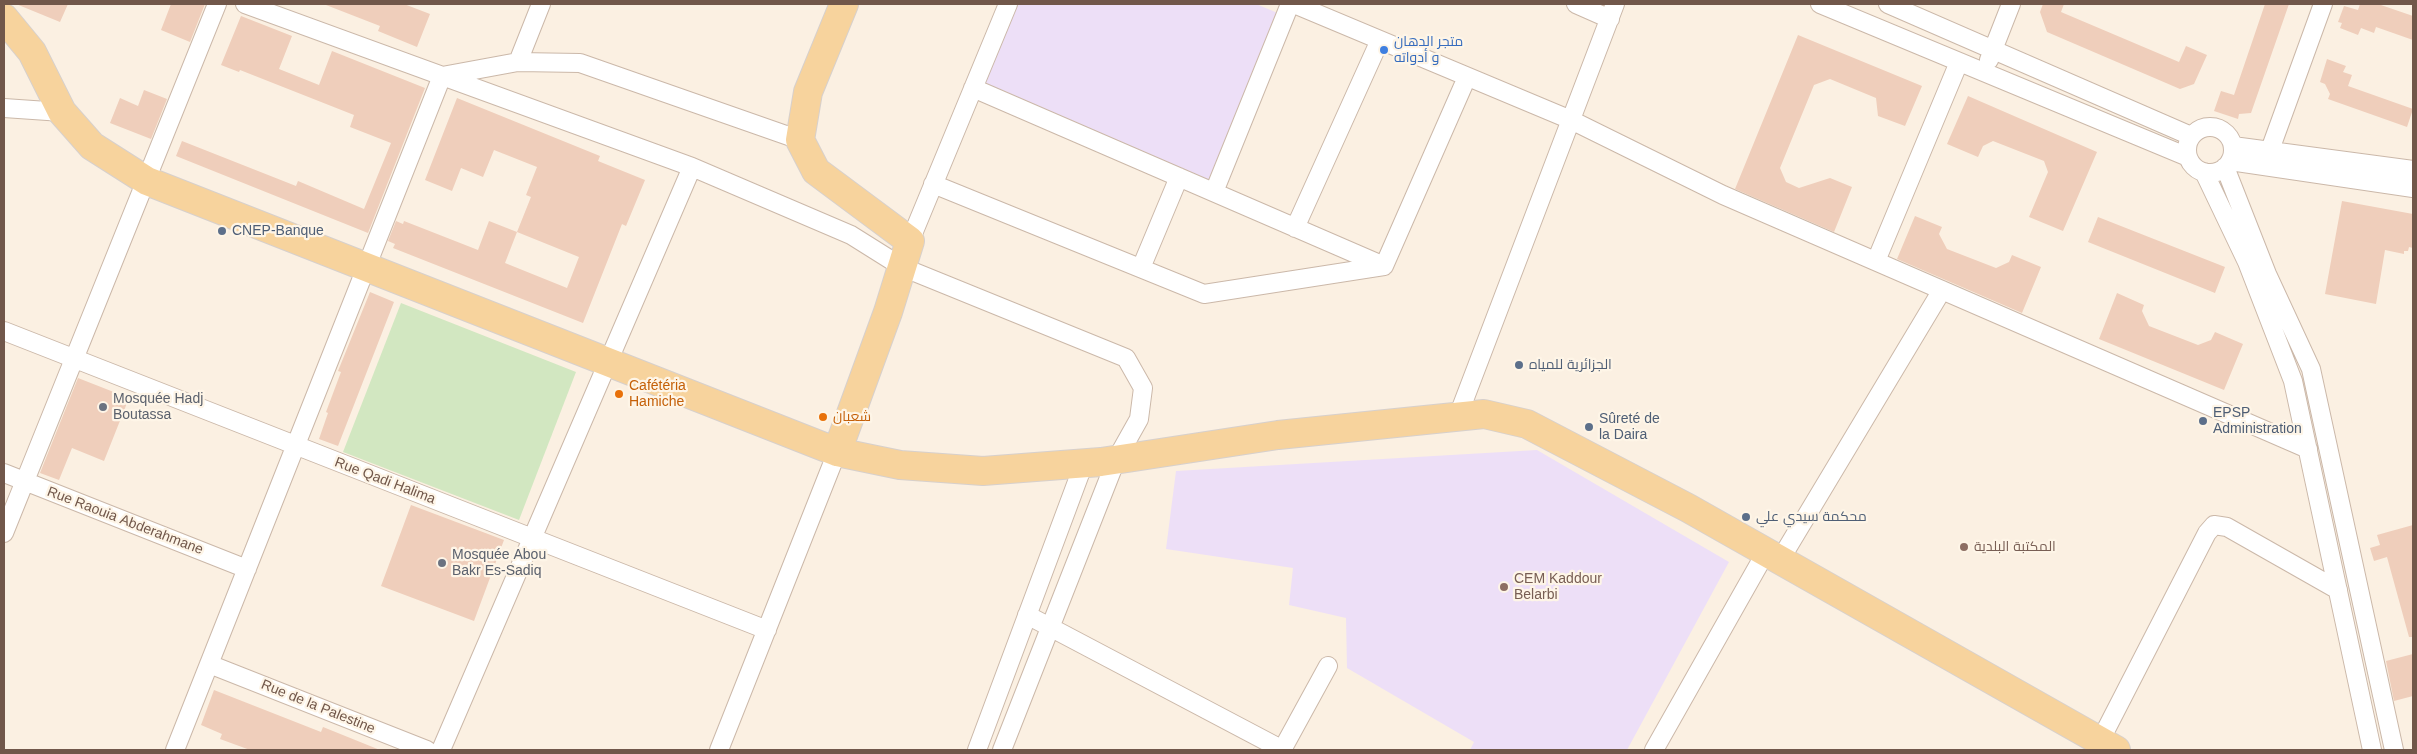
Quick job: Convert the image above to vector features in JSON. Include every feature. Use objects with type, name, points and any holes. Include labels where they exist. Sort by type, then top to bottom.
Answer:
[{"type":"main road","points":[[836,452],[888,312],[910,241],[816,171],[800,140],[808,92],[844,4]]},
{"type":"main road","points":[[4,18],[32,52],[62,112],[92,146],[147,181],[836,452],[900,465],[982,471],[1084,464],[1278,435],[1458,416],[1484,414],[1527,424],[1688,508],[2103,747]]},
{"type":"street","points":[[4,533],[217,4]]},
{"type":"street","points":[[245,4],[692,167],[851,235],[902,267],[1126,358],[1144,388],[1139,419],[1116,460],[1002,750]]},
{"type":"street","points":[[518,62],[541,4]]},
{"type":"street","points":[[910,241],[1008,4]]},
{"type":"street","points":[[1214,192],[1290,4]]},
{"type":"street","points":[[1294,4],[1571,120],[1723,195],[2308,448]]},
{"type":"street","points":[[1458,416],[1612,11],[1576,4]]},
{"type":"street","points":[[1820,4],[2188,157],[2197,169],[2204,172],[2219,171],[2229,158]]},
{"type":"street","points":[[1888,4],[2191,136]]},
{"type":"street","points":[[1984,72],[2011,4]]},
{"type":"street","points":[[2267,158],[2323,4]]},
{"type":"street","points":[[1295,228],[1380,40]]},
{"type":"street","points":[[442,76],[518,62],[580,63],[800,140]]},
{"type":"street","points":[[1876,262],[1959,62]]},
{"type":"street","points":[[176,750],[442,76]]},
{"type":"street","points":[[1384,266],[1467,77]]},
{"type":"street","points":[[973,88],[1384,266]]},
{"type":"street","points":[[4,108],[62,112]]},
{"type":"street","points":[[2188,157],[2188,142],[2191,136],[2203,127],[2218,128],[2230,138],[2229,158],[2267,274],[2311,369],[2394,750]]},
{"type":"street","points":[[2229,158],[2267,158],[2413,170]]},
{"type":"street","points":[[2267,158],[2413,188]]},
{"type":"street","points":[[441,750],[692,167]]},
{"type":"street","points":[[2204,172],[2247,262],[2293,382],[2372,750]]},
{"type":"street","points":[[1140,268],[1179,177]]},
{"type":"street","points":[[933,184],[1204,294],[1384,266]]},
{"type":"street","points":[[1654,750],[1773,556],[1942,290]]},
{"type":"street","name":"Rue Qadi Halima","points":[[4,331],[767,630]]},
{"type":"street","points":[[720,750],[836,452]]},
{"type":"street","points":[[977,750],[1084,464]]},
{"type":"street","name":"Rue Raouia Abderahmane","points":[[4,473],[247,569]]},
{"type":"street","points":[[2103,747],[2207,533],[2214,525],[2227,527],[2338,590]]},
{"type":"street","points":[[1027,615],[1282,750],[1328,666]]},
{"type":"street","name":"Rue de la Palestine","points":[[209,664],[427,750]]},
{"type":"shaded area","points":[[1013,4],[1256,4],[1285,16],[1214,192],[973,88]]},
{"type":"shaded area","name":"CEM Kaddour Belarbi","points":[[1537,450],[1729,562],[1627,750],[1470,750],[1474,742],[1347,668],[1346,618],[1289,605],[1293,568],[1166,549],[1176,471]]},
{"type":"green space","points":[[401,303],[576,372],[519,520],[343,452]]},
{"type":"building","points":[[16,4],[68,4],[60,22]]},
{"type":"building","points":[[171,4],[205,4],[190,42],[161,30]]},
{"type":"building","points":[[404,4],[430,14],[417,47],[378,31],[380,26],[326,5]]},
{"type":"building","points":[[2043,4],[2064,4],[2061,12],[2179,62],[2186,46],[2207,55],[2194,84],[2180,89],[2047,32],[2040,12]]},
{"type":"building","points":[[2265,4],[2289,4],[2251,113],[2239,114],[2238,119],[2214,111],[2221,91],[2234,95]]},
{"type":"building","points":[[2360,4],[2378,4],[2413,16],[2413,40],[2376,27],[2374,33],[2361,28],[2358,35],[2340,28],[2342,23],[2338,22],[2344,6],[2358,10]]},
{"type":"building","points":[[241,16],[292,36],[279,69],[319,85],[332,51],[425,88],[368,233],[176,156],[182,141],[296,186],[298,181],[364,209],[391,143],[350,127],[354,115],[240,70],[239,72],[221,65]]},
{"type":"building","points":[[1798,35],[1922,86],[1905,126],[1878,116],[1876,98],[1830,79],[1814,85],[1780,168],[1786,182],[1799,188],[1830,178],[1852,187],[1834,232],[1735,189]]},
{"type":"building","points":[[2327,59],[2346,66],[2343,72],[2352,75],[2348,86],[2413,109],[2407,127],[2328,99],[2330,94],[2325,84],[2320,82]]},
{"type":"building","points":[[144,90],[167,99],[151,139],[110,123],[120,98],[138,106]]},
{"type":"building","points":[[1968,96],[2097,152],[2063,231],[2029,217],[2048,172],[2044,161],[1993,141],[1983,146],[1978,157],[1947,144]]},
{"type":"building","points":[[457,98],[600,156],[598,161],[645,180],[626,226],[622,224],[583,323],[393,248],[395,244],[388,241],[396,221],[403,224],[404,221],[478,250],[489,221],[517,232],[531,197],[526,195],[537,167],[494,150],[483,177],[461,168],[452,191],[425,180]],"holes":[[[517,232],[579,257],[567,288],[505,263]]]},
{"type":"building","points":[[2342,201],[2413,214],[2413,248],[2409,247],[2408,251],[2404,251],[2404,254],[2385,250],[2376,304],[2325,294]]},
{"type":"building","points":[[1915,216],[1942,227],[1939,234],[1947,249],[1996,268],[2009,262],[2012,255],[2041,267],[2022,313],[1897,259]]},
{"type":"building","points":[[2098,217],[2225,267],[2215,293],[2088,242]]},
{"type":"building","points":[[370,292],[394,302],[338,446],[319,439],[328,413],[326,412],[341,372],[338,371]]},
{"type":"building","points":[[2117,293],[2144,305],[2142,311],[2149,326],[2198,345],[2211,340],[2215,332],[2243,344],[2224,390],[2099,339]]},
{"type":"building","points":[[78,378],[129,398],[104,461],[72,448],[59,480],[40,473]]},
{"type":"building","name":"Mosquée Abou Bakr Es-Sadiq","points":[[411,505],[504,540],[474,621],[381,586]]},
{"type":"building","points":[[2413,525],[2413,637],[2409,637],[2387,557],[2374,561],[2370,548],[2380,545],[2377,535]]},
{"type":"building","points":[[2413,654],[2413,696],[2394,701],[2386,661]]},
{"type":"building","points":[[214,690],[321,732],[323,727],[380,750],[250,750],[220,739],[222,734],[201,725]]},
{"type":"place","name":"متجر الدهان و أدواته","points":[[1384,50]]},
{"type":"place","name":"CNEP-Banque","points":[[222,231]]},
{"type":"place","name":"الجزائرية للمياه","points":[[1519,365]]},
{"type":"place","name":"Cafétéria Hamiche","points":[[619,394]]},
{"type":"place","name":"Mosquée Hadj Boutassa","points":[[103,407]]},
{"type":"place","name":"شعبان","points":[[823,417]]},
{"type":"place","name":"EPSP Administration","points":[[2203,421]]},
{"type":"place","name":"Sûreté de la Daira","points":[[1589,427]]},
{"type":"place","name":"محكمة سيدي علي","points":[[1746,517]]},
{"type":"place","name":"المكتبة البلدية","points":[[1964,547]]},
{"type":"place","name":"Mosquée Abou Bakr Es-Sadiq","points":[[442,563]]},
{"type":"place","name":"CEM Kaddour Belarbi","points":[[1504,587]]}]
